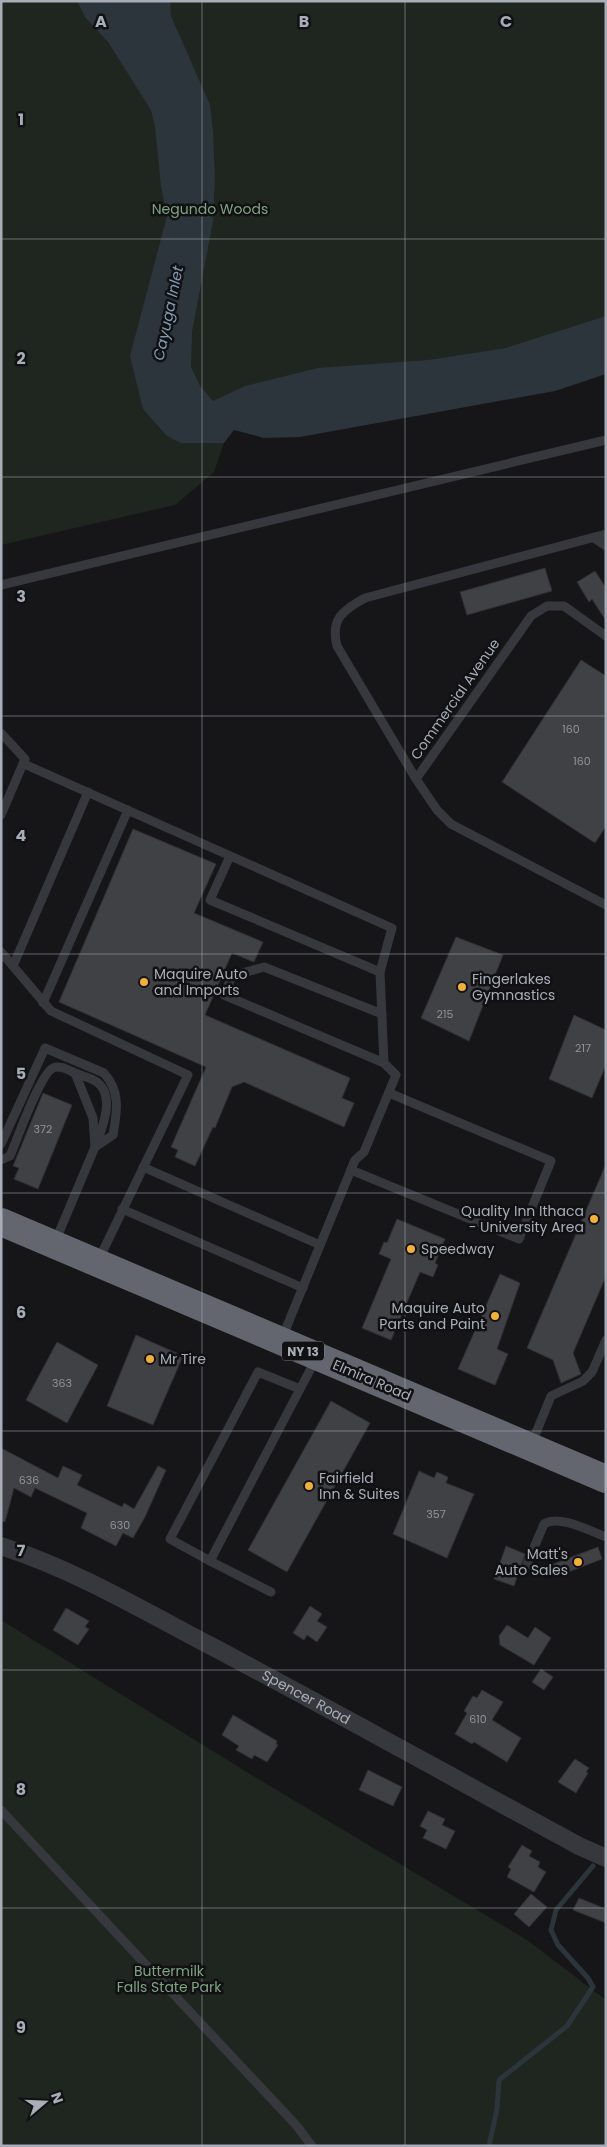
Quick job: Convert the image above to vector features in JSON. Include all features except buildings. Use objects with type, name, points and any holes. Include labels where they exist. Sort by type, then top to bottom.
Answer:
[{"type":"highway","name":"Elmira Road","points":[[1,1222],[606,1480]]},
{"type":"street","name":"Spencer Road","points":[[1,1546],[71,1574],[117,1596],[281,1683],[570,1842],[606,1858]]},
{"type":"lane","points":[[1,585],[606,440]]},
{"type":"lane","points":[[416,779],[337,646],[335,630],[341,615],[348,607],[382,593],[606,534]]},
{"type":"lane","points":[[594,538],[606,546]]},
{"type":"lane","name":"Commercial Avenue","points":[[606,636],[564,606],[546,606],[530,616],[416,779],[437,810],[451,824],[606,905]]},
{"type":"lane","points":[[1,733],[25,759],[1,815]]},
{"type":"lane","points":[[24,764],[392,928],[380,972],[384,1063]]},
{"type":"lane","points":[[13,966],[88,792]]},
{"type":"lane","points":[[44,1002],[128,810]]},
{"type":"lane","points":[[230,856],[210,900],[380,972]]},
{"type":"lane","points":[[1,952],[51,1011],[188,1075],[96,1263]]},
{"type":"lane","points":[[281,1341],[355,1160],[364,1152],[396,1074],[384,1063],[224,995],[232,976],[264,967],[382,1014]]},
{"type":"lane","points":[[1,1144],[45,1048],[104,1073],[111,1081],[116,1093],[118,1108],[112,1134],[95,1147]]},
{"type":"lane","points":[[1,1160],[10,1156],[44,1076],[55,1067],[62,1067],[98,1083],[106,1103],[102,1127],[54,1244]]},
{"type":"lane","points":[[75,1073],[93,1118],[95,1147]]},
{"type":"lane","points":[[351,1170],[519,1239],[551,1161],[388,1093]]},
{"type":"lane","points":[[143,1167],[320,1245]]},
{"type":"lane","points":[[122,1210],[302,1288]]},
{"type":"lane","points":[[530,1447],[551,1396],[584,1381],[592,1372],[606,1340]]},
{"type":"lane","points":[[210,1561],[317,1356]]},
{"type":"lane","points":[[270,1592],[170,1539],[258,1372],[300,1388]]},
{"type":"lane","points":[[525,1569],[544,1524],[550,1520],[559,1520],[606,1537]]},
{"type":"lane","points":[[1,1810],[290,2118],[312,2146]]},
{"type":"green space","name":"Negundo Woods","points":[[1,1],[606,1],[606,348],[166,434],[180,443],[224,443],[214,472],[175,505],[1,545]]},
{"type":"green space","name":"Buttermilk Falls State Park","points":[[1,1620],[250,1774],[527,1940],[606,2000],[606,2146],[1,2146]]},
{"type":"water","name":"Cayuga Inlet","points":[[77,1],[170,1],[171,16],[210,105],[215,177],[213,221],[192,332],[191,367],[200,386],[213,401],[245,386],[318,368],[428,360],[506,348],[606,316],[606,374],[555,391],[300,437],[264,438],[234,430],[224,443],[180,443],[166,435],[143,409],[130,356],[167,216],[161,186],[155,127],[151,110],[108,42],[85,17]]},
{"type":"waterway","points":[[489,2146],[497,2109],[499,2080],[567,2026],[593,1987],[588,1978],[558,1945],[551,1930],[556,1910],[593,1866]]},
{"type":"place","name":"Maquire Auto and Imports","points":[[144,982]]},
{"type":"place","name":"Fingerlakes Gymnastics","points":[[462,987]]},
{"type":"place","name":"Quality Inn Ithaca - University Area","points":[[594,1219]]},
{"type":"place","name":"Speedway","points":[[411,1249]]},
{"type":"place","name":"Maquire Auto Parts and Paint","points":[[495,1316]]},
{"type":"place","name":"Mr Tire","points":[[150,1359]]},
{"type":"place","name":"Fairfield Inn & Suites","points":[[309,1486]]},
{"type":"place","name":"Matt's Auto Sales","points":[[578,1562]]}]
